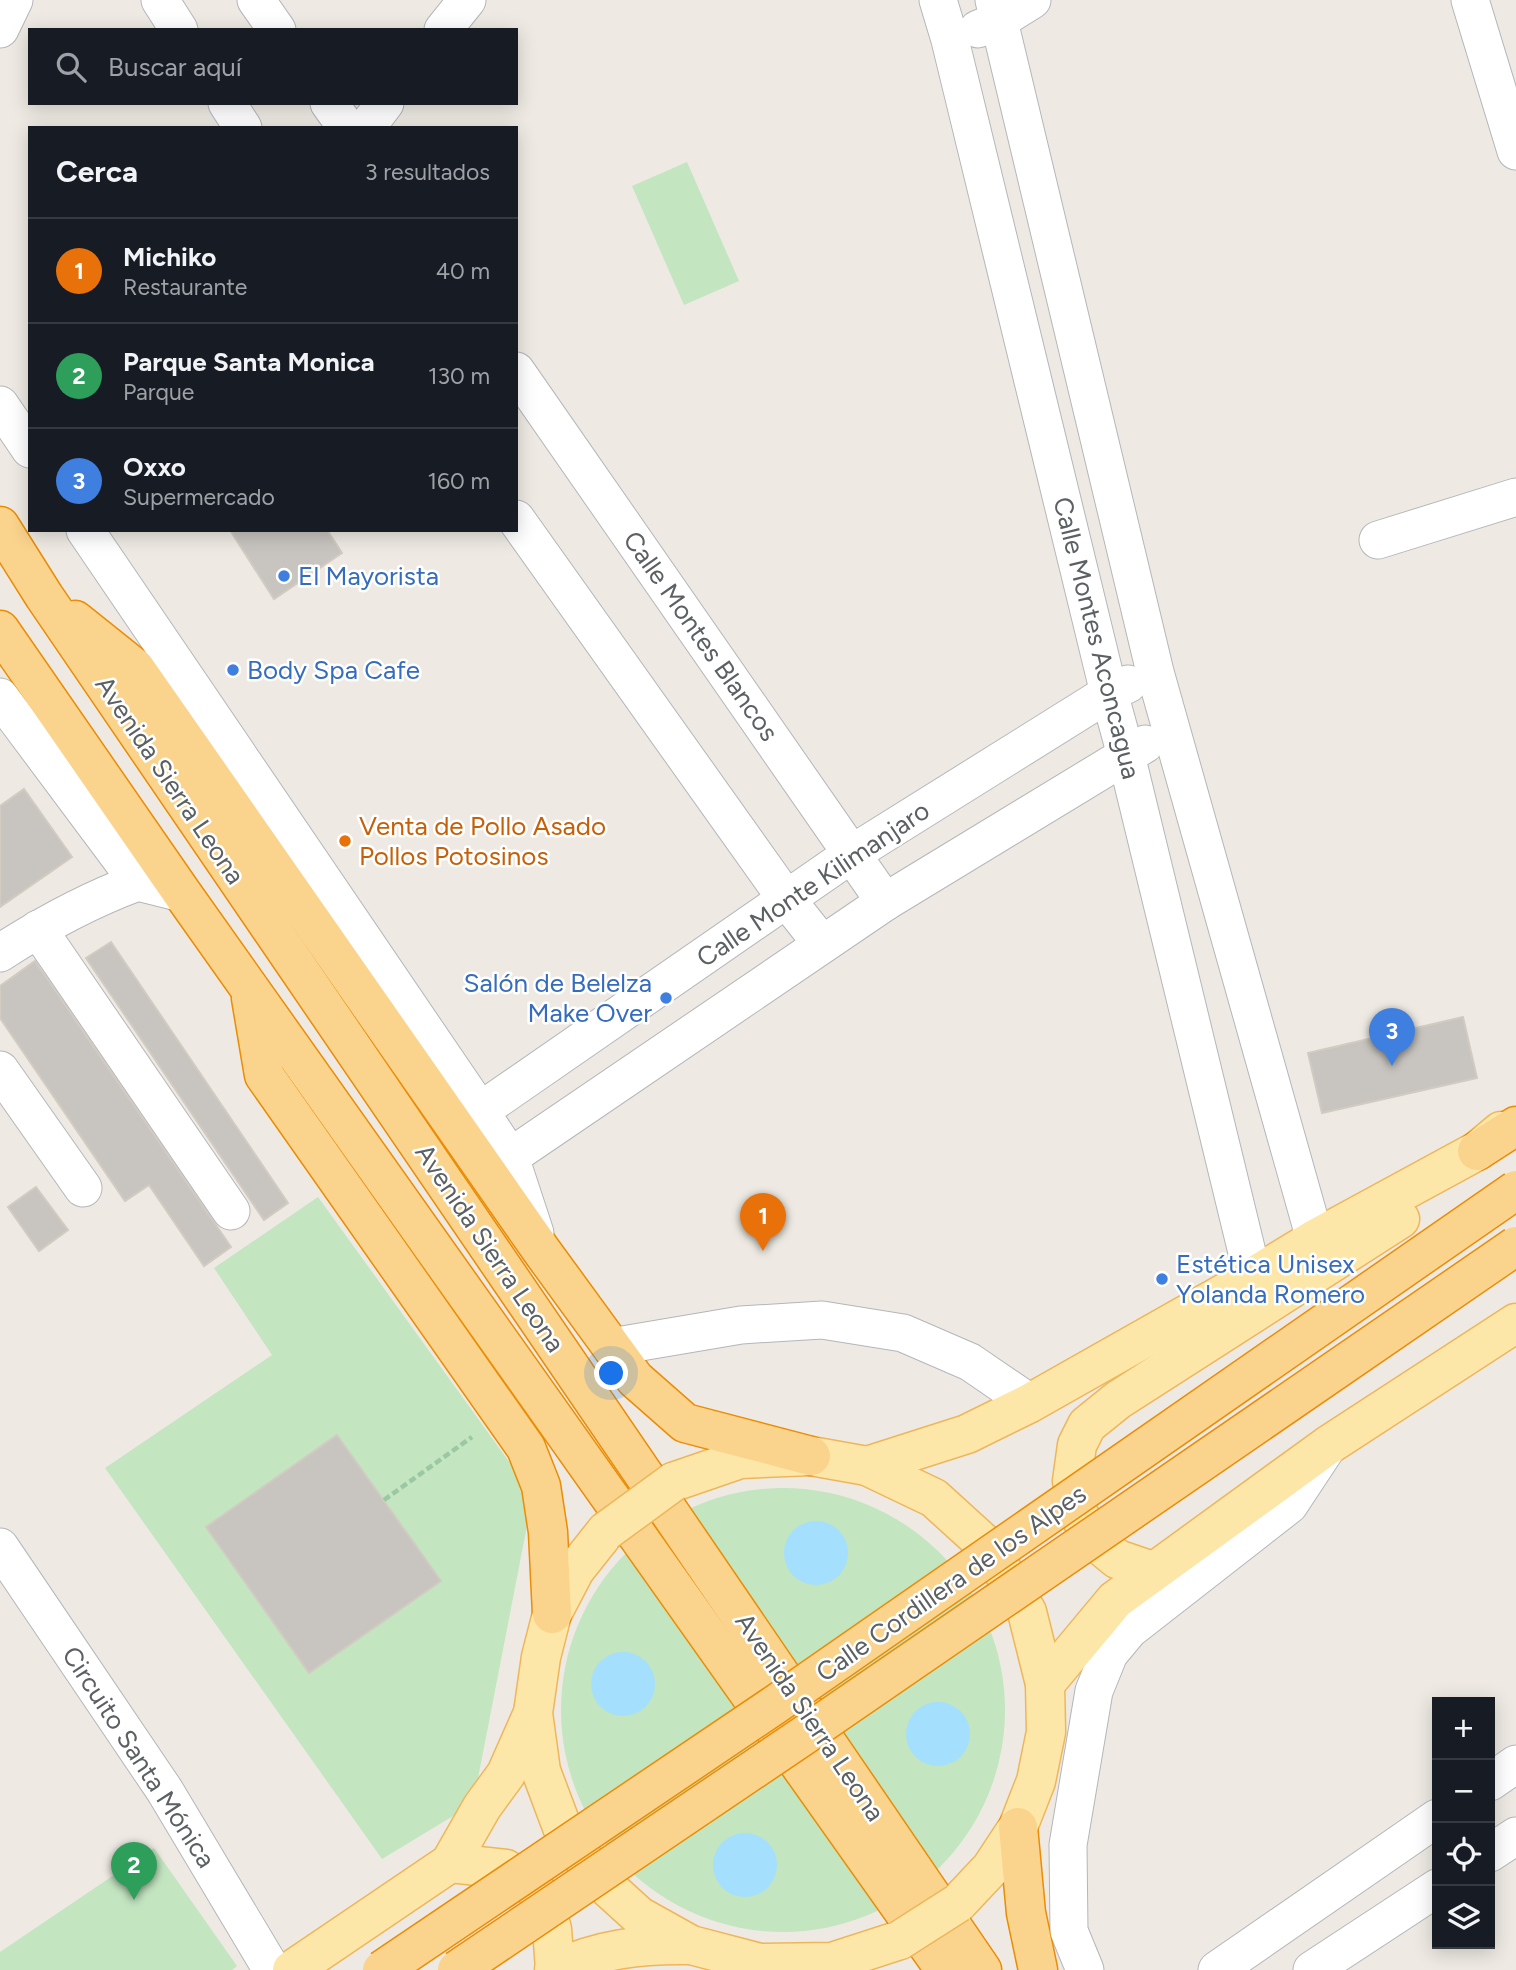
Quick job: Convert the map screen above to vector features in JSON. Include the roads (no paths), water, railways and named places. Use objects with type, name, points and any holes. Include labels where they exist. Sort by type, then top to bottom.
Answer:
[{"type":"highway","name":"Avenida Sierra Leona","points":[[0,526],[44,596],[982,1970]]},
{"type":"highway","points":[[44,596],[135,668],[541,1250],[635,1379],[685,1423],[811,1455]]},
{"type":"highway","name":"Avenida Sierra Leona","points":[[0,630],[182,893],[945,1970]]},
{"type":"highway","points":[[250,989],[264,1075],[526,1448],[541,1486],[548,1532],[552,1614]]},
{"type":"highway","points":[[1477,1152],[1516,1126]]},
{"type":"highway","name":"Calle Cordillera de los Alpes","points":[[382,1970],[776,1704],[1516,1190]]},
{"type":"highway","name":"Calle Cordillera de los Alpes","points":[[457,1970],[803,1737],[1516,1246]]},
{"type":"highway","points":[[1018,1827],[1026,1913],[1038,1970]]},
{"type":"main road","points":[[867,1466],[967,1434],[1030,1403],[1315,1239],[1477,1152],[1516,1118]]},
{"type":"main road","points":[[1152,1571],[1117,1559],[1101,1547],[1094,1541],[1078,1513],[1072,1481],[1077,1446],[1087,1425],[1118,1400],[1404,1217],[1410,1188]]},
{"type":"main road","points":[[1045,1684],[1115,1600],[1152,1571],[1327,1446],[1516,1323]]},
{"type":"main road","points":[[292,1970],[450,1863],[482,1807],[506,1774],[533,1713],[541,1657],[552,1614],[575,1570],[606,1531],[673,1482],[740,1459],[811,1455],[867,1466],[934,1498],[989,1548],[1027,1612],[1045,1684],[1046,1732],[1036,1781],[1018,1827],[991,1868],[958,1903],[900,1940],[839,1966],[760,1963],[691,1945],[651,1944],[599,1952],[554,1970],[552,1930],[543,1900],[533,1887],[506,1869],[450,1863]]},
{"type":"main road","points":[[533,1713],[541,1772],[562,1827],[595,1876],[639,1916],[691,1945]]},
{"type":"street","points":[[0,29],[14,0]]},
{"type":"street","points":[[160,0],[178,28]]},
{"type":"street","points":[[256,0],[276,28]]},
{"type":"street","points":[[445,28],[467,0]]},
{"type":"street","name":"Calle Montes Aconcagua","points":[[938,0],[1126,755],[1252,1277]]},
{"type":"street","points":[[950,40],[997,10],[1032,0]]},
{"type":"street","points":[[1470,0],[1516,151]]},
{"type":"street","name":"Calle Montes Aconcagua","points":[[997,10],[1155,672],[1315,1239]]},
{"type":"street","points":[[228,105],[242,126]]},
{"type":"street","points":[[330,105],[345,126]]},
{"type":"street","points":[[368,126],[383,105]]},
{"type":"street","name":"Calle Montes Blancos","points":[[518,374],[885,902]]},
{"type":"street","points":[[0,405],[28,446]]},
{"type":"street","points":[[1378,540],[1516,497]]},
{"type":"street","points":[[518,522],[787,900],[822,944]]},
{"type":"street","name":"Avenida Sierra Leona","points":[[86,532],[510,1157],[541,1250]]},
{"type":"street","name":"Calle Monte Kilimanjaro","points":[[480,1111],[853,853],[1109,693],[1155,672]]},
{"type":"street","points":[[0,697],[138,883],[116,890],[38,929],[0,953]]},
{"type":"street","points":[[510,1157],[885,902],[1171,729]]},
{"type":"street","name":"Avenida Sierra Leona","points":[[138,883],[182,893]]},
{"type":"street","points":[[38,929],[231,1211]]},
{"type":"street","points":[[0,1070],[83,1188]]},
{"type":"street","points":[[611,1348],[741,1325],[822,1320],[904,1333],[970,1362],[1030,1403]]},
{"type":"street","points":[[1085,1970],[1069,1931],[1068,1845],[1094,1691],[1109,1654],[1129,1630],[1289,1506],[1327,1446]]},
{"type":"street","name":"Circuito Santa Mónica","points":[[0,1547],[165,1790],[272,1970]]},
{"type":"street","points":[[1495,1779],[1516,1764]]},
{"type":"street","points":[[1217,1970],[1432,1821]]},
{"type":"street","points":[[1495,1850],[1516,1836]]},
{"type":"street","points":[[1312,1970],[1432,1891]]},
{"type":"water","points":[[816,1521],[834,1527],[842,1535],[848,1553],[842,1571],[834,1579],[816,1585],[798,1579],[790,1571],[784,1553],[790,1535],[798,1527]]},
{"type":"water","points":[[623,1652],[641,1658],[649,1666],[655,1684],[649,1702],[641,1710],[623,1716],[605,1710],[597,1702],[591,1684],[597,1666],[605,1658]]},
{"type":"water","points":[[938,1702],[956,1708],[964,1716],[970,1734],[964,1752],[956,1760],[938,1766],[920,1760],[912,1752],[906,1734],[912,1716],[920,1708]]},
{"type":"water","points":[[745,1833],[763,1839],[771,1847],[777,1865],[771,1883],[763,1891],[745,1897],[727,1891],[719,1883],[713,1865],[719,1847],[727,1839]]},
{"type":"place","name":"El Mayorista","points":[[284,576]]},
{"type":"place","name":"Body Spa Cafe","points":[[233,670]]},
{"type":"place","name":"Venta de Pollo Asado Pollos Potosinos","points":[[345,841]]},
{"type":"place","name":"Salón de Belelza Make Over","points":[[666,998]]},
{"type":"place","name":"Oxxo","points":[[1392,1066]]},
{"type":"place","name":"Michiko","points":[[763,1251]]},
{"type":"place","name":"Estética Unisex Yolanda Romero","points":[[1162,1279]]},
{"type":"place","name":"Parque Santa Monica","points":[[134,1900]]}]
